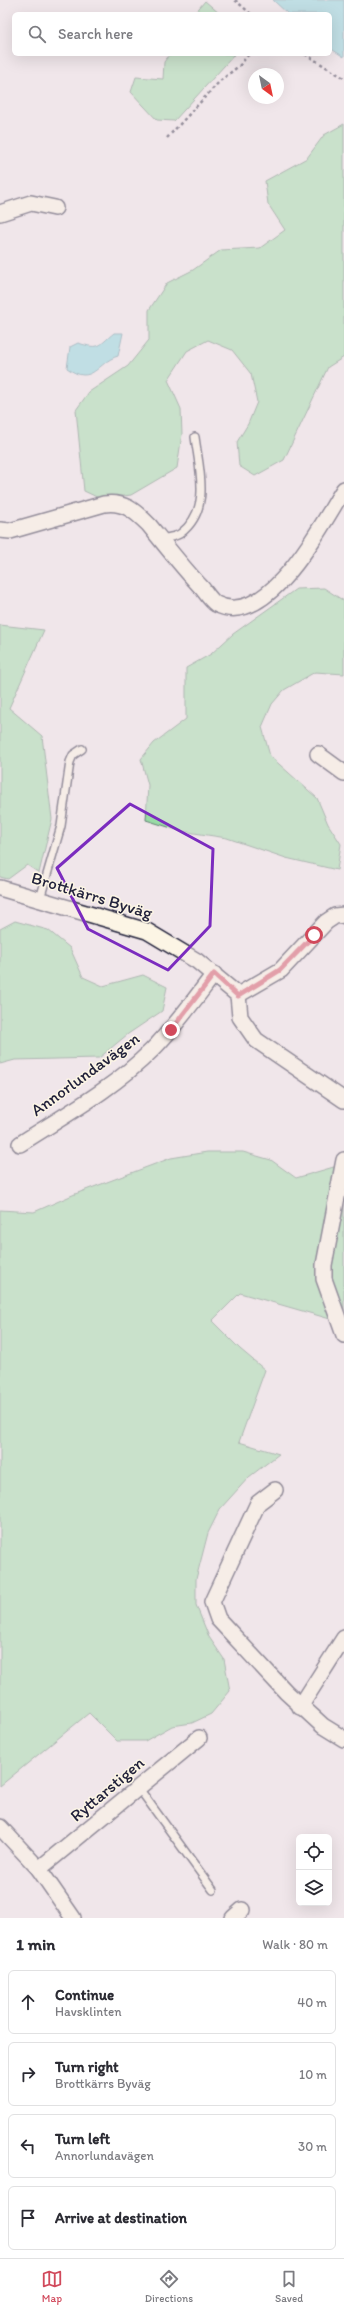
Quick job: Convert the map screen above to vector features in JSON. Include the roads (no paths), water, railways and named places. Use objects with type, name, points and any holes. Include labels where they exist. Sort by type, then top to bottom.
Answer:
[{"type":"street","points":[[0,213],[32,203],[55,208]]},
{"type":"street","points":[[0,530],[10,531],[114,503],[125,505],[137,513],[162,540],[215,603],[238,610],[249,606],[260,599],[284,578],[299,560],[344,489]]},
{"type":"street","points":[[318,754],[344,773]]},
{"type":"street","name":"Brottkärrs Byväg","points":[[0,888],[148,930],[192,957],[214,974],[238,996]]},
{"type":"street","points":[[344,915],[335,916],[326,922],[280,970],[238,996],[240,1017],[256,1040],[344,1100]]},
{"type":"street","name":"Annorlundavägen","points":[[20,1144],[106,1087],[136,1064],[171,1030],[214,974]]},
{"type":"street","points":[[344,1160],[324,1265],[324,1279],[344,1335]]},
{"type":"street","points":[[275,1490],[258,1503],[212,1602],[218,1619],[300,1707],[344,1739]]},
{"type":"street","points":[[300,1707],[344,1638]]},
{"type":"street","name":"Ryttarstigen","points":[[39,1869],[199,1738]]},
{"type":"street","points":[[0,1827],[39,1869],[73,1918]]},
{"type":"lane","points":[[162,540],[181,533],[193,517],[200,502],[203,492],[195,437]]},
{"type":"lane","points":[[40,899],[61,826],[70,762],[73,755],[82,749]]},
{"type":"lane","points":[[138,1787],[213,1890]]},
{"type":"water","points":[[273,0],[344,0],[344,57],[332,49],[332,12],[286,12]]},
{"type":"water","points":[[114,333],[123,333],[118,356],[89,374],[83,375],[67,368],[70,347],[78,343],[99,346]]}]
